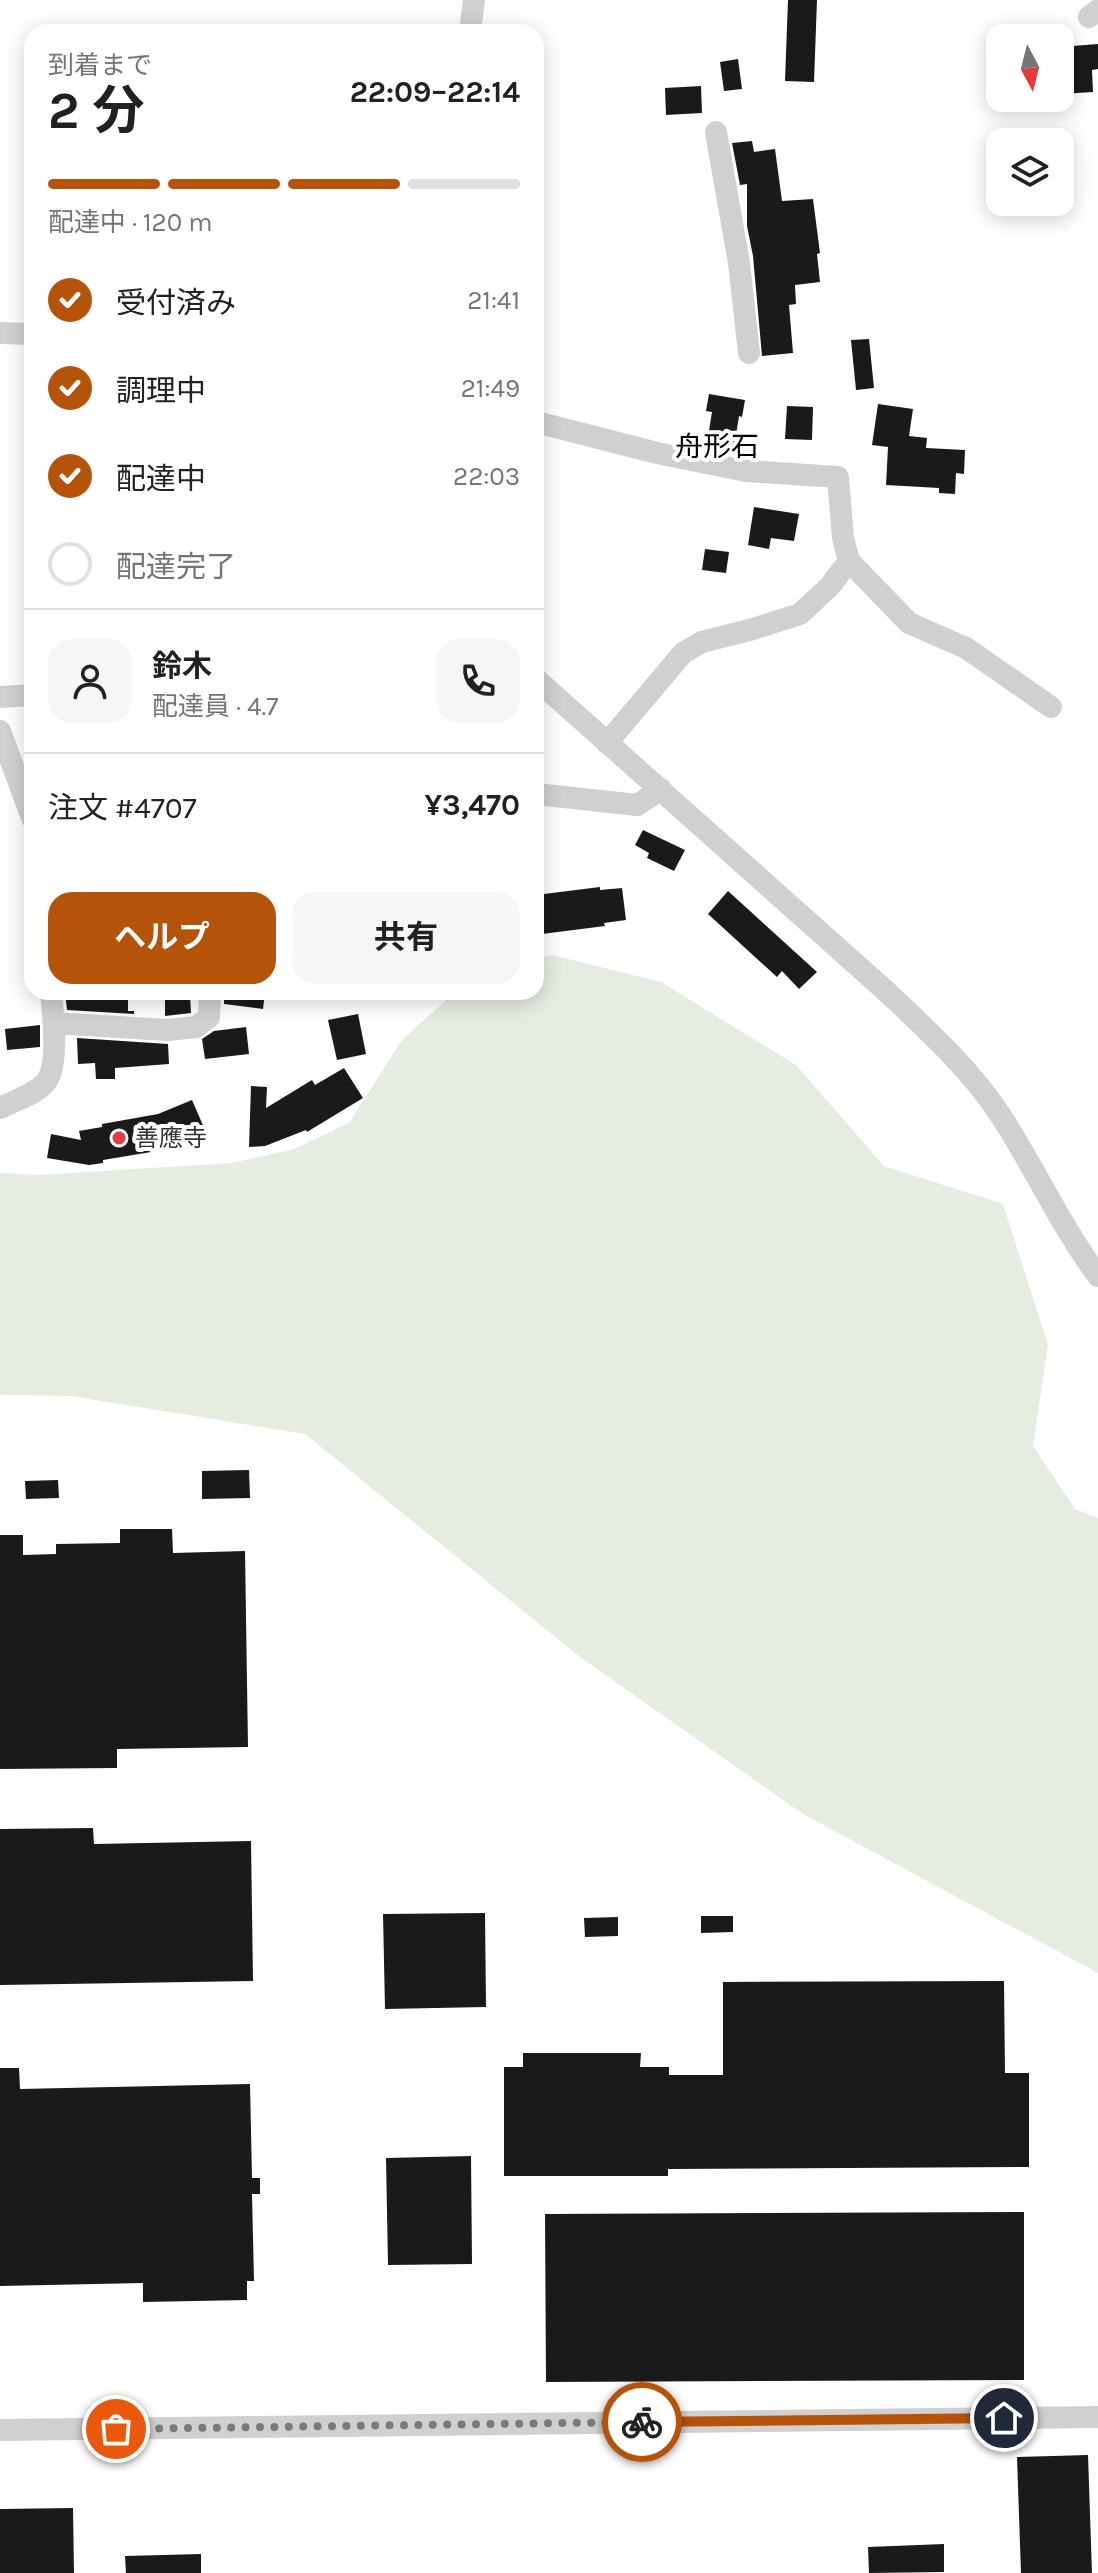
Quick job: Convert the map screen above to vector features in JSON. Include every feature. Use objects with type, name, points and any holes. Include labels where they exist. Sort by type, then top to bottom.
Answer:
[{"type":"street","points":[[471,24],[474,0]]},
{"type":"street","points":[[716,132],[739,263],[749,353]]},
{"type":"street","points":[[0,333],[24,334]]},
{"type":"street","points":[[544,424],[657,453],[746,471],[838,477],[843,538],[849,561],[909,623],[966,648],[1051,707]]},
{"type":"street","points":[[607,743],[683,653],[702,642],[800,614],[830,586],[849,561]]},
{"type":"street","points":[[544,686],[887,992],[970,1074],[999,1113],[1061,1220],[1098,1276]]},
{"type":"street","points":[[0,697],[24,696]]},
{"type":"street","points":[[0,731],[24,796]]},
{"type":"street","points":[[544,795],[637,805],[661,789]]},
{"type":"street","points":[[0,1108],[44,1085],[52,1074],[52,1000]]},
{"type":"street","points":[[54,1023],[167,1030],[196,1027],[209,1017],[210,1000]]},
{"type":"street","points":[[0,2430],[1098,2417]]},
{"type":"shaded area","points":[[552,955],[661,982],[796,1065],[884,1166],[1003,1204],[1048,1345],[1033,1446],[1075,1509],[1098,1518],[1098,1973],[803,1814],[580,1657],[305,1434],[71,1396],[0,1395],[0,1173],[38,1175],[232,1163],[294,1149],[349,1123],[402,1040],[446,1000],[544,1000],[544,958]]},
{"type":"building","points":[[788,0],[817,0],[814,82],[785,81]]},
{"type":"building","points":[[1098,44],[1098,69],[1092,70],[1093,92],[1074,93],[1074,46]]},
{"type":"building","points":[[738,59],[742,89],[724,91],[720,62]]},
{"type":"building","points":[[701,86],[702,113],[666,115],[665,88]]},
{"type":"building","points":[[752,141],[754,152],[775,149],[782,201],[813,199],[820,253],[817,254],[820,282],[795,285],[796,304],[789,305],[793,353],[762,356],[753,256],[747,226],[747,184],[740,185],[732,143]]},
{"type":"building","points":[[869,339],[874,388],[856,390],[851,340]]},
{"type":"building","points":[[709,394],[745,400],[733,454],[706,449],[712,412],[706,411]]},
{"type":"building","points":[[878,404],[913,409],[909,436],[927,438],[926,448],[965,450],[964,474],[956,473],[955,494],[939,493],[939,488],[886,485],[888,447],[872,445]]},
{"type":"building","points":[[787,406],[813,407],[812,440],[785,439]]},
{"type":"building","points":[[754,507],[799,514],[794,541],[771,538],[769,549],[748,545]]},
{"type":"building","points":[[705,549],[729,552],[726,573],[702,570]]},
{"type":"building","points":[[643,830],[685,850],[674,871],[647,858],[649,853],[635,845]]},
{"type":"building","points":[[600,887],[600,890],[622,888],[626,920],[604,923],[605,926],[544,934],[544,894]]},
{"type":"building","points":[[728,891],[817,972],[799,989],[782,971],[777,977],[708,914]]},
{"type":"building","points":[[66,1000],[128,1000],[128,1011],[134,1011],[134,1014],[67,1010]]},
{"type":"building","points":[[165,1000],[190,1000],[191,1013],[165,1016]]},
{"type":"building","points":[[224,1000],[264,1000],[263,1009],[224,1004]]},
{"type":"building","points":[[358,1014],[366,1054],[337,1060],[328,1020]]},
{"type":"building","points":[[40,1025],[40,1047],[7,1050],[5,1029]]},
{"type":"building","points":[[246,1027],[249,1054],[205,1059],[202,1039],[214,1031]]},
{"type":"building","points":[[77,1038],[168,1044],[169,1064],[115,1068],[115,1079],[96,1079],[95,1063],[78,1064]]},
{"type":"building","points":[[344,1068],[363,1098],[307,1132],[265,1146],[249,1147],[251,1086],[267,1087],[266,1108],[312,1080],[315,1085]]},
{"type":"building","points":[[192,1100],[205,1130],[189,1136],[186,1128],[149,1143],[151,1152],[89,1165],[47,1158],[51,1134],[81,1140],[79,1131],[158,1114]]},
{"type":"building","points":[[249,1470],[250,1498],[202,1499],[202,1471]]},
{"type":"building","points":[[58,1480],[59,1498],[26,1499],[25,1481]]},
{"type":"building","points":[[120,1529],[172,1529],[173,1553],[245,1551],[248,1747],[117,1749],[117,1768],[0,1769],[0,1535],[23,1535],[23,1555],[56,1554],[56,1544],[120,1543]]},
{"type":"building","points":[[93,1828],[94,1844],[251,1841],[253,1981],[0,1985],[0,1829]]},
{"type":"building","points":[[485,1913],[486,2007],[385,2009],[383,1914]]},
{"type":"building","points":[[701,1916],[733,1916],[733,1932],[701,1933]]},
{"type":"building","points":[[618,1917],[618,1936],[585,1937],[584,1918]]},
{"type":"building","points":[[1004,1981],[1005,2073],[1029,2073],[1029,2167],[668,2169],[668,2176],[504,2176],[504,2067],[523,2067],[523,2053],[641,2053],[640,2067],[669,2067],[669,2075],[723,2075],[723,1982]]},
{"type":"building","points":[[0,2068],[19,2068],[20,2089],[250,2084],[252,2178],[260,2178],[260,2194],[252,2194],[254,2281],[247,2281],[247,2300],[143,2302],[143,2283],[0,2286]]},
{"type":"building","points":[[471,2156],[472,2264],[388,2265],[386,2158]]},
{"type":"building","points":[[1024,2212],[1024,2380],[546,2382],[545,2214]]},
{"type":"building","points":[[1088,2455],[1092,2573],[1021,2573],[1017,2457]]},
{"type":"building","points":[[73,2508],[74,2573],[0,2573],[0,2509]]},
{"type":"building","points":[[944,2544],[944,2572],[869,2573],[868,2547]]},
{"type":"building","points":[[201,2554],[201,2573],[126,2573],[125,2556]]},
{"type":"way so far","points":[[116,2429],[642,2422]]},
{"type":"place","name":"善應寺","points":[[119,1138]]},
{"type":"district","name":"舟形石","points":[[717,446]]},
{"type":"route","points":[[642,2422],[1004,2418]]}]
